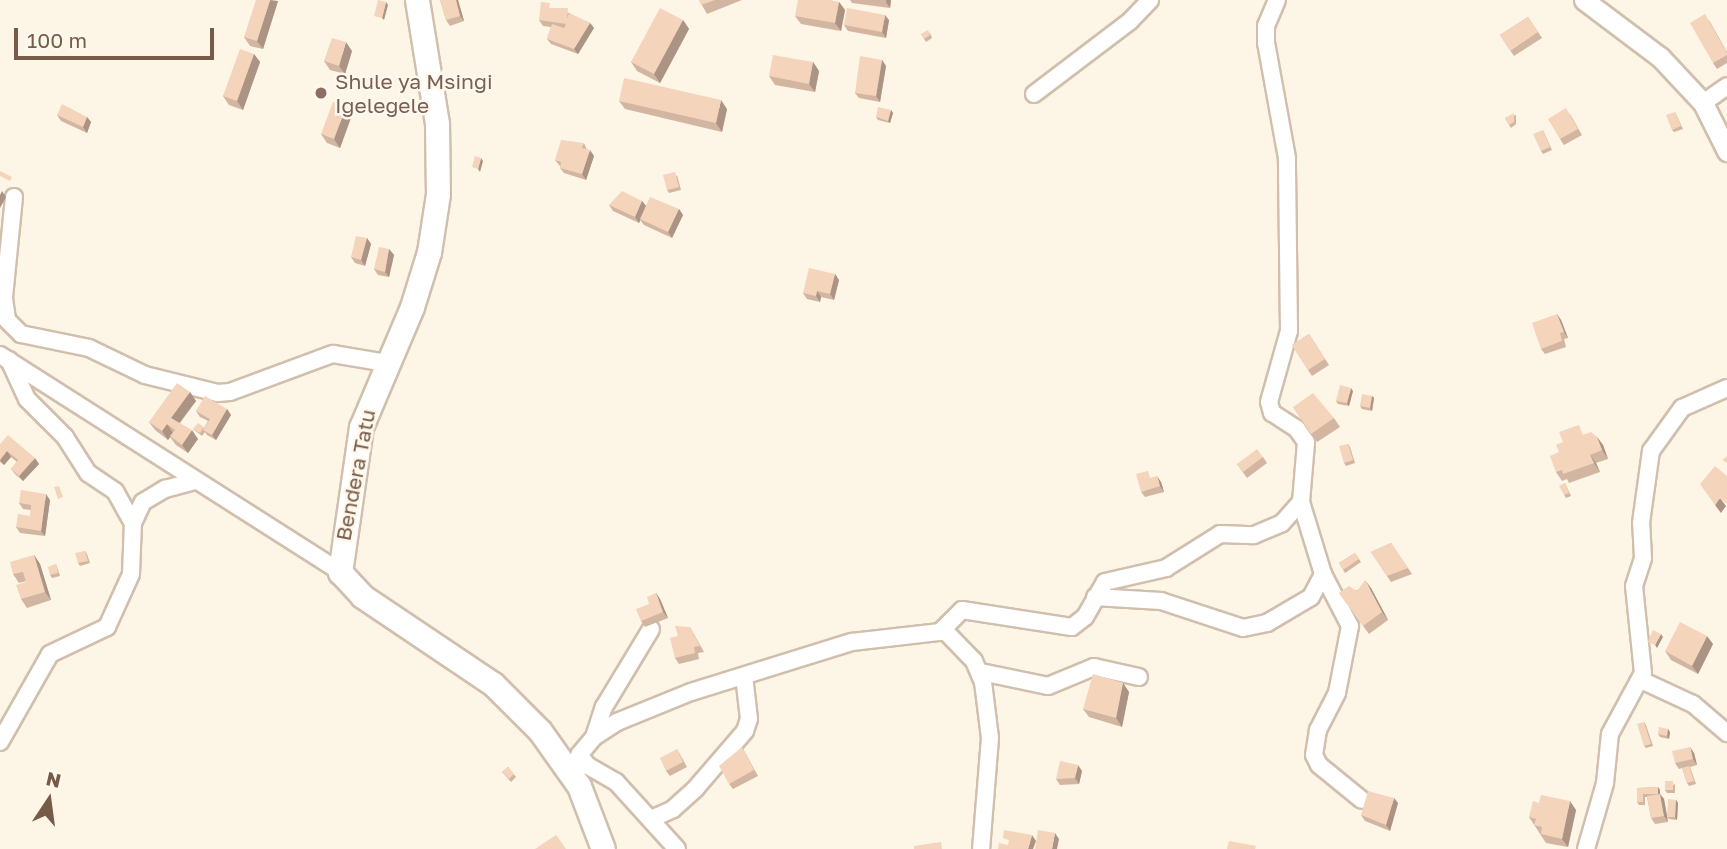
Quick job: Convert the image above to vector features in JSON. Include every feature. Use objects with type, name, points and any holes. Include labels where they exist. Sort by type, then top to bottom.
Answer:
[{"type":"main road","name":"Bendera Tatu","points":[[416,0],[438,124],[438,194],[429,252],[412,307],[361,427],[341,572],[362,596],[493,684],[540,731],[579,786],[603,849]]},
{"type":"street","points":[[1034,94],[1120,30],[1150,0]]},
{"type":"street","points":[[1277,0],[1266,34],[1287,158],[1289,331],[1269,402],[1272,414],[1297,429],[1306,442],[1301,502],[1323,574],[1350,626],[1337,692],[1318,730],[1314,755],[1319,765],[1362,800]]},
{"type":"street","points":[[1584,0],[1660,57],[1703,103],[1727,151]]},
{"type":"street","points":[[1703,103],[1727,86]]},
{"type":"street","points":[[14,197],[4,298],[8,320],[21,334],[89,348],[145,375],[218,393],[333,354],[386,363]]},
{"type":"street","points":[[5,358],[194,481],[341,572]]},
{"type":"street","points":[[5,358],[26,399],[65,437],[88,473],[115,491],[134,523]]},
{"type":"street","points":[[1586,849],[1605,783],[1610,734],[1641,680],[1634,586],[1643,558],[1641,523],[1651,451],[1682,408],[1727,388]]},
{"type":"street","points":[[0,742],[50,654],[107,627],[131,574],[134,523],[151,495],[194,481]]},
{"type":"street","points":[[677,849],[616,782],[582,760],[582,747],[594,737],[659,705],[852,642],[944,630],[957,613],[970,609],[1031,618],[1049,626],[1072,627],[1085,617],[1094,597],[1105,582],[1166,568],[1220,534],[1254,534],[1282,523],[1301,502]]},
{"type":"street","points":[[1094,597],[1161,601],[1219,622],[1253,628],[1311,597],[1323,574]]},
{"type":"street","points":[[594,737],[604,707],[651,629]]},
{"type":"street","points":[[944,630],[981,672],[990,738],[981,849]]},
{"type":"street","points":[[981,672],[1048,686],[1094,667],[1139,677]]},
{"type":"street","points":[[651,818],[673,809],[696,788],[745,731],[749,719],[744,676]]},
{"type":"street","points":[[1641,680],[1693,705],[1727,733]]},
{"type":"building","points":[[256,0],[270,0],[257,41],[244,37]]},
{"type":"building","points":[[378,0],[386,2],[382,18],[374,16]]},
{"type":"building","points":[[440,0],[456,0],[460,16],[446,20]]},
{"type":"building","points":[[699,0],[715,0],[701,5]]},
{"type":"building","points":[[798,0],[839,2],[835,23],[795,16]]},
{"type":"building","points":[[541,2],[550,3],[549,8],[568,8],[567,19],[569,13],[590,23],[574,49],[547,39],[552,24],[564,28],[566,24],[539,20]]},
{"type":"building","points":[[660,8],[683,20],[654,74],[631,62]]},
{"type":"building","points":[[847,8],[885,15],[882,32],[844,25]]},
{"type":"building","points":[[1705,14],[1727,53],[1713,63],[1690,23]]},
{"type":"building","points":[[1528,17],[1538,32],[1510,51],[1500,35]]},
{"type":"building","points":[[928,30],[930,35],[924,39],[921,34]]},
{"type":"building","points":[[332,38],[346,42],[339,66],[324,61]]},
{"type":"building","points":[[240,49],[254,54],[237,101],[223,96]]},
{"type":"building","points":[[773,55],[813,62],[809,84],[769,76]]},
{"type":"building","points":[[860,56],[882,60],[876,96],[855,93]]},
{"type":"building","points":[[624,78],[721,100],[716,123],[619,101]]},
{"type":"building","points":[[333,102],[346,107],[334,139],[321,134]]},
{"type":"building","points":[[62,104],[87,117],[83,127],[57,115]]},
{"type":"building","points":[[878,107],[891,110],[888,121],[876,117]]},
{"type":"building","points":[[1566,108],[1578,129],[1560,139],[1548,119]]},
{"type":"building","points":[[1675,112],[1681,126],[1672,130],[1666,115]]},
{"type":"building","points":[[1514,113],[1514,122],[1509,125],[1505,118]]},
{"type":"building","points":[[1543,130],[1550,147],[1541,151],[1533,134]]},
{"type":"building","points":[[561,140],[584,143],[582,148],[590,150],[582,174],[560,168],[561,162],[555,160]]},
{"type":"building","points":[[475,156],[481,158],[478,169],[472,167]]},
{"type":"building","points":[[0,171],[12,177],[10,181],[0,176]]},
{"type":"building","points":[[675,172],[679,187],[667,190],[663,175]]},
{"type":"building","points":[[622,191],[642,201],[635,217],[609,205]]},
{"type":"building","points":[[650,197],[679,209],[668,232],[640,219]]},
{"type":"building","points":[[356,236],[367,238],[361,260],[351,257]]},
{"type":"building","points":[[379,247],[389,249],[385,272],[374,269]]},
{"type":"building","points":[[809,268],[835,274],[830,294],[817,291],[816,296],[803,293]]},
{"type":"building","points":[[1557,314],[1564,332],[1560,333],[1562,341],[1541,349],[1532,323]]},
{"type":"building","points":[[1309,334],[1325,359],[1308,370],[1292,345]]},
{"type":"building","points":[[177,383],[190,392],[171,418],[192,430],[182,445],[170,436],[175,430],[167,424],[162,431],[149,422]]},
{"type":"building","points":[[1340,385],[1351,388],[1347,403],[1336,401]]},
{"type":"building","points":[[1313,393],[1334,418],[1311,434],[1293,407]]},
{"type":"building","points":[[1362,394],[1372,396],[1370,408],[1360,406]]},
{"type":"building","points":[[205,396],[227,409],[212,435],[203,430],[210,419],[196,411]]},
{"type":"building","points":[[198,423],[204,427],[200,433],[193,429]]},
{"type":"building","points":[[1579,425],[1583,435],[1591,432],[1597,437],[1602,450],[1590,455],[1594,463],[1563,474],[1562,470],[1556,472],[1550,456],[1559,452],[1556,445],[1563,442],[1559,432]]},
{"type":"building","points":[[8,435],[35,458],[19,476],[11,469],[18,460],[7,451],[0,460],[0,444]]},
{"type":"building","points":[[1348,444],[1353,460],[1344,463],[1339,446]]},
{"type":"building","points":[[1257,449],[1263,457],[1243,472],[1237,464]]},
{"type":"building","points":[[1715,466],[1727,476],[1727,504],[1720,498],[1715,505],[1700,484]]},
{"type":"building","points":[[1148,471],[1150,478],[1157,476],[1160,486],[1141,492],[1136,474]]},
{"type":"building","points":[[1565,483],[1569,493],[1564,495],[1559,486]]},
{"type":"building","points":[[59,486],[63,497],[58,499],[54,487]]},
{"type":"building","points":[[21,490],[46,494],[41,531],[16,527],[18,514],[30,516],[31,505],[19,503]]},
{"type":"building","points":[[1391,543],[1408,568],[1387,576],[1371,552]]},
{"type":"building","points":[[85,551],[88,561],[78,563],[75,553]]},
{"type":"building","points":[[1355,553],[1359,559],[1343,570],[1339,563]]},
{"type":"building","points":[[34,555],[45,592],[21,599],[16,585],[26,582],[23,572],[13,574],[10,562]]},
{"type":"building","points":[[56,564],[58,573],[50,575],[48,567]]},
{"type":"building","points":[[1365,580],[1382,612],[1363,626],[1339,593],[1349,586],[1357,591]]},
{"type":"building","points":[[656,593],[663,612],[641,621],[636,609],[649,604],[647,597]]},
{"type":"building","points":[[1680,622],[1707,636],[1692,666],[1665,651]]},
{"type":"building","points":[[675,626],[690,627],[700,646],[694,647],[695,653],[675,658],[670,638],[678,636]]},
{"type":"building","points":[[1653,630],[1661,634],[1655,645],[1648,642]]},
{"type":"building","points":[[1093,674],[1123,683],[1116,718],[1083,709]]},
{"type":"building","points":[[1644,722],[1651,744],[1644,746],[1637,724]]},
{"type":"building","points":[[1659,727],[1668,729],[1667,736],[1658,734]]},
{"type":"building","points":[[742,747],[754,770],[729,784],[719,766]]},
{"type":"building","points":[[1690,747],[1693,759],[1675,763],[1672,751]]},
{"type":"building","points":[[677,749],[683,762],[666,771],[660,758]]},
{"type":"building","points":[[1060,761],[1078,765],[1075,778],[1056,779]]},
{"type":"building","points":[[1689,766],[1694,781],[1687,783],[1682,768]]},
{"type":"building","points":[[508,767],[514,774],[509,779],[502,772]]},
{"type":"building","points":[[1665,781],[1673,781],[1673,790],[1665,790]]},
{"type":"building","points":[[1658,787],[1658,794],[1643,794],[1643,802],[1637,802],[1637,788]]},
{"type":"building","points":[[1368,791],[1394,798],[1386,825],[1361,815]]},
{"type":"building","points":[[1660,794],[1664,816],[1651,818],[1647,796]]},
{"type":"building","points":[[1541,795],[1570,801],[1562,839],[1541,834],[1542,827],[1534,825],[1536,819],[1529,817],[1533,801],[1539,803]]},
{"type":"building","points":[[1668,799],[1676,800],[1675,817],[1667,817]]},
{"type":"building","points":[[1004,830],[1032,835],[1028,849],[998,849],[999,843],[1008,845],[1009,840],[1003,838]]},
{"type":"building","points":[[1038,830],[1055,833],[1052,849],[1035,849]]},
{"type":"building","points":[[556,835],[566,849],[535,849]]},
{"type":"building","points":[[1229,841],[1256,846],[1255,849],[1227,849]]},
{"type":"building","points":[[941,842],[942,849],[914,849],[914,846]]},
{"type":"place","name":"Shule ya Msingi Igelegele","points":[[321,93]]}]
